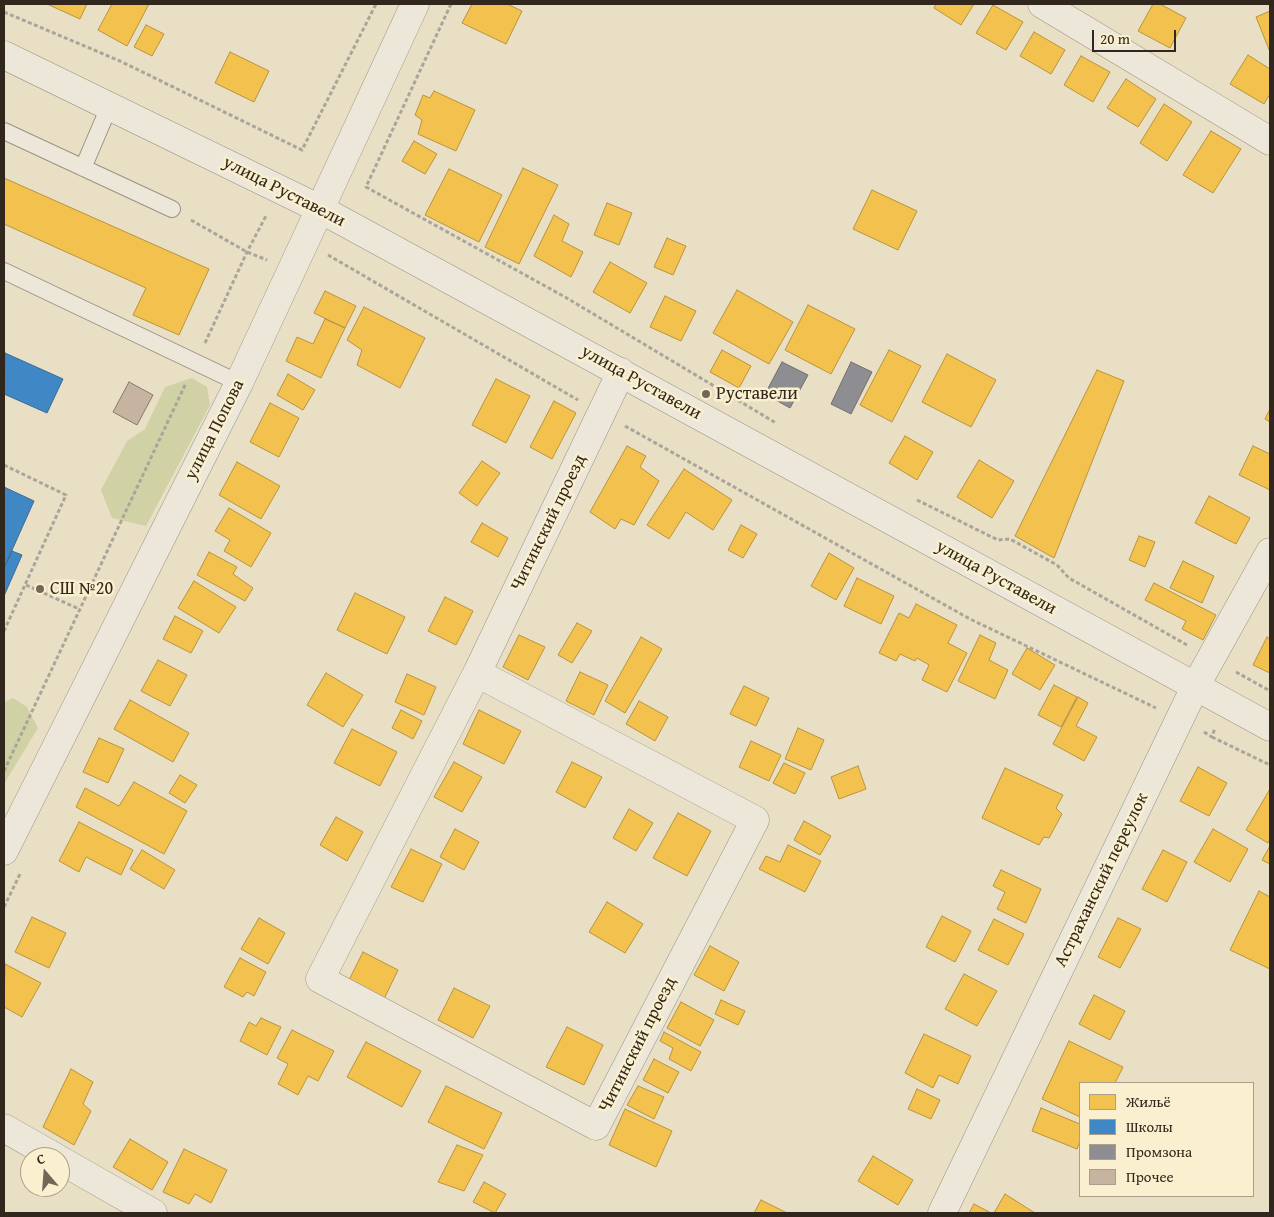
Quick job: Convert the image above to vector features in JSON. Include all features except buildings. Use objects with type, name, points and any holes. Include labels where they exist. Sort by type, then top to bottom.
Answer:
[{"type":"street","name":"улица Попова","points":[[4,851],[239,383],[415,4]]},
{"type":"street","points":[[1042,4],[1270,141]]},
{"type":"street","name":"улица Руставели","points":[[4,55],[320,209],[1270,727]]},
{"type":"street","name":"Читинский проезд","points":[[477,673],[755,820],[596,1126],[320,979],[477,673],[621,372]]},
{"type":"street","name":"Астраханский переулок","points":[[942,1213],[1179,719],[1270,552]]},
{"type":"street","points":[[4,1128],[37,1147]]},
{"type":"street","points":[[70,1166],[153,1213]]},
{"type":"lane","points":[[83,168],[109,107]]},
{"type":"lane","points":[[4,131],[172,209]]},
{"type":"lane","points":[[4,271],[239,383]]},
{"type":"path","points":[[4,12],[120,61],[302,150],[376,4]]},
{"type":"path","points":[[451,4],[366,187],[566,297],[776,424]]},
{"type":"path","points":[[4,771],[78,609],[247,252],[271,206]]},
{"type":"path","points":[[172,209],[247,252],[272,262]]},
{"type":"path","points":[[328,255],[601,413],[970,619],[1179,719],[1270,766]]},
{"type":"path","points":[[4,465],[66,496],[4,631]]},
{"type":"path","points":[[912,498],[998,540],[1010,539],[1056,565],[1068,578],[1270,690]]},
{"type":"path","points":[[26,585],[78,609]]},
{"type":"path","points":[[1212,737],[1222,701]]},
{"type":"green space","points":[[192,378],[207,387],[210,405],[146,526],[112,518],[101,490],[127,441],[145,429],[165,387]]},
{"type":"green space","points":[[13,698],[27,707],[38,728],[4,784],[4,702]]},
{"type":"place","name":"Руставели","points":[[706,394]]},
{"type":"place","name":"СШ №20","points":[[40,589]]}]
